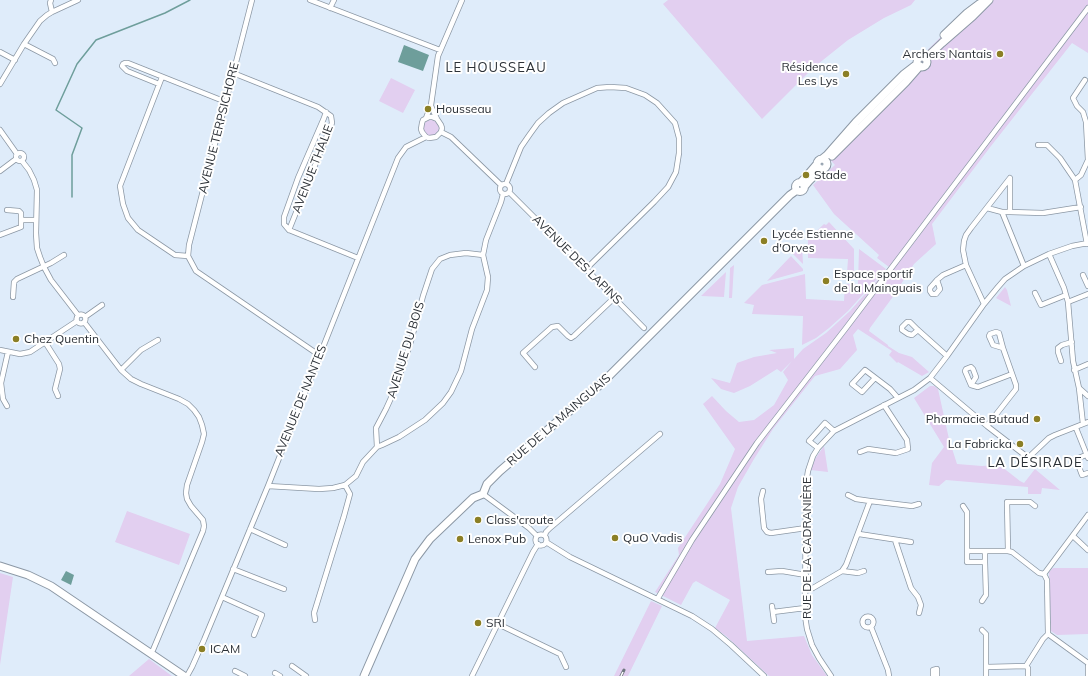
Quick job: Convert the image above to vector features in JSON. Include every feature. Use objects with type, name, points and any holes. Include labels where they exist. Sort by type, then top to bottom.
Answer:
[{"type":"street","points":[[50,0],[52,12]]},
{"type":"street","points":[[0,84],[40,21],[52,12],[78,0]]},
{"type":"street","name":"AVENUE TERPSICHORE","points":[[188,256],[189,245],[252,0]]},
{"type":"street","points":[[310,0],[440,50]]},
{"type":"street","points":[[330,8],[334,0]]},
{"type":"street","points":[[431,105],[441,125],[441,132],[436,137],[429,138],[426,137],[421,129],[422,123],[426,118],[431,105],[438,56],[462,0]]},
{"type":"street","name":"RUE DE LA MAINGUAIS","points":[[364,676],[415,559],[430,539],[473,498],[483,494],[487,484],[500,471],[602,383],[785,200],[797,190],[795,188],[797,183],[802,185],[805,178],[906,82],[920,60],[967,13],[979,4],[988,0]]},
{"type":"street","points":[[658,598],[692,540],[757,443],[1088,8]]},
{"type":"street","points":[[24,44],[53,59],[55,63]]},
{"type":"street","points":[[0,52],[15,60]]},
{"type":"street","points":[[159,84],[127,70],[122,66],[123,64],[128,63],[226,102]]},
{"type":"street","name":"AVENUE THALIE","points":[[233,74],[318,107],[331,116],[332,123],[289,230]]},
{"type":"street","points":[[162,77],[120,186],[122,204],[128,218],[138,230],[175,255],[188,256],[196,271],[319,355]]},
{"type":"street","points":[[1075,180],[1081,175],[1088,160],[1086,122],[1083,112],[1073,98],[1086,80]]},
{"type":"street","points":[[268,486],[319,489],[345,485],[356,476],[363,462],[377,447],[400,437],[425,420],[443,403],[451,392],[461,371],[472,329],[487,290],[488,277],[483,255],[486,240],[501,202],[503,194],[500,190],[504,185],[521,147],[538,123],[563,103],[597,88],[626,88],[645,95],[657,103],[675,124],[679,138],[679,152],[676,172],[668,187],[586,269]]},
{"type":"street","points":[[326,112],[298,178],[284,217],[284,224],[289,230],[358,258]]},
{"type":"street","points":[[426,118],[432,117],[437,119]]},
{"type":"street","points":[[0,130],[17,154],[20,153],[23,155],[24,158],[22,161]]},
{"type":"street","points":[[441,132],[451,138],[504,185],[510,188],[509,192],[503,194]]},
{"type":"street","name":"AVENUE DE NANTES","points":[[187,676],[222,597],[268,486],[398,158],[406,147],[426,137]]},
{"type":"street","points":[[1038,145],[1047,145],[1060,158],[1075,180],[1088,244]]},
{"type":"street","points":[[16,160],[15,157],[17,154]]},
{"type":"street","points":[[0,171],[16,160],[22,161],[29,170],[37,190],[37,248],[44,267],[51,280],[80,323],[84,322],[121,370],[131,380],[188,404],[199,417],[202,425],[204,434],[187,485],[186,493],[187,499],[191,506],[203,520],[203,531],[153,650],[150,653]]},
{"type":"street","points":[[984,304],[966,265],[963,250],[966,235],[1010,178],[1010,212]]},
{"type":"street","name":"AVENUE DES LAPINS","points":[[509,192],[644,328]]},
{"type":"street","points":[[987,208],[1002,212],[1043,213],[1081,207]]},
{"type":"street","points":[[0,235],[21,227],[21,214],[19,211],[7,210]]},
{"type":"street","points":[[1002,212],[1024,266]]},
{"type":"street","points":[[21,220],[36,220]]},
{"type":"street","name":"RUE DE LA CADRANIÈRE","points":[[831,676],[819,658],[811,642],[806,623],[805,608],[806,478],[811,460],[818,448],[834,431],[914,390],[930,378],[984,304],[1006,278],[1024,266],[1049,254],[1072,246],[1088,244]]},
{"type":"street","name":"AVENUE DU BOIS","points":[[377,447],[376,428],[396,387],[432,269],[440,259],[450,255],[466,253],[483,255]]},
{"type":"street","points":[[1049,254],[1068,302],[1074,370],[1079,388],[1083,424]]},
{"type":"street","points":[[13,297],[14,282],[16,279],[44,267],[64,255]]},
{"type":"street","points":[[937,280],[943,274],[966,265]]},
{"type":"street","points":[[1083,275],[1088,286]]},
{"type":"street","points":[[1035,292],[1041,304],[1066,294]]},
{"type":"street","points":[[1068,302],[1088,294]]},
{"type":"street","points":[[535,368],[523,353],[552,327],[558,326],[571,338],[614,298]]},
{"type":"street","points":[[84,322],[85,317],[102,305]]},
{"type":"street","points":[[0,350],[20,354],[30,352],[82,314],[85,317]]},
{"type":"street","points":[[918,330],[947,356]]},
{"type":"street","points":[[121,370],[141,350],[158,340]]},
{"type":"street","points":[[45,342],[59,364],[60,369],[55,389],[58,396]]},
{"type":"street","points":[[1061,361],[1058,348],[1072,342]]},
{"type":"street","points":[[987,426],[1016,389],[1016,385],[1003,348]]},
{"type":"street","points":[[7,406],[3,399],[1,383],[8,352]]},
{"type":"street","points":[[1074,370],[1088,364]]},
{"type":"street","points":[[875,378],[862,392],[852,384],[865,370],[890,389],[898,398]]},
{"type":"street","points":[[971,385],[978,387],[1012,374]]},
{"type":"street","points":[[930,378],[987,426],[1029,457],[1049,438],[1088,422]]},
{"type":"street","points":[[1079,388],[1088,396]]},
{"type":"street","points":[[860,452],[868,449],[896,453],[908,449],[907,440],[884,405]]},
{"type":"street","points":[[818,448],[809,440],[825,423],[834,431]]},
{"type":"street","points":[[1076,428],[1087,456],[1076,459],[1082,475],[1088,473]]},
{"type":"street","points":[[546,542],[547,539],[545,535],[550,528],[660,434]]},
{"type":"street","points":[[315,620],[314,613],[350,494],[345,485]]},
{"type":"street","points":[[763,491],[761,498],[764,528],[766,532],[771,533],[806,528]]},
{"type":"street","points":[[483,494],[529,528],[537,536]]},
{"type":"street","points":[[848,495],[856,499],[870,502],[912,506],[920,504]]},
{"type":"street","points":[[806,590],[814,588],[842,571],[859,534],[870,502]]},
{"type":"street","points":[[1008,551],[1007,502],[1030,502],[1035,506]]},
{"type":"street","points":[[963,506],[967,512],[967,562],[985,562]]},
{"type":"street","points":[[1044,574],[1088,514]]},
{"type":"street","points":[[250,529],[285,545]]},
{"type":"street","points":[[537,536],[542,534],[545,535]]},
{"type":"street","points":[[859,534],[911,542]]},
{"type":"street","points":[[537,536],[535,540],[538,544]]},
{"type":"street","points":[[1072,536],[1088,550]]},
{"type":"street","points":[[895,540],[911,588],[918,597],[921,605],[919,613]]},
{"type":"street","points":[[546,542],[570,557],[658,598],[692,616],[712,629],[764,676]]},
{"type":"street","points":[[538,544],[541,546],[546,542]]},
{"type":"street","points":[[472,676],[538,544]]},
{"type":"street","points":[[967,551],[1012,552],[1040,573],[1044,574],[1047,580],[1048,634],[1043,639],[1026,666]]},
{"type":"street","points":[[982,601],[986,595],[985,551]]},
{"type":"street","points":[[0,566],[28,575],[51,586],[184,676]]},
{"type":"street","points":[[233,570],[284,589]]},
{"type":"street","points":[[768,572],[782,571],[806,575]]},
{"type":"street","points":[[842,571],[858,573],[864,571]]},
{"type":"street","points":[[222,597],[262,615],[254,635]]},
{"type":"street","points":[[772,606],[774,621]]},
{"type":"street","points":[[773,612],[805,608]]},
{"type":"street","points":[[498,624],[560,654],[566,667]]},
{"type":"street","points":[[871,627],[888,670],[888,676]]},
{"type":"street","points":[[982,630],[986,634],[986,676]]},
{"type":"street","points":[[1048,634],[1088,665],[1088,676]]},
{"type":"street","points":[[292,666],[306,676]]},
{"type":"street","points":[[986,667],[1026,666]]},
{"type":"street","points":[[1026,666],[1028,668],[1028,676]]},
{"type":"street","points":[[933,676],[933,670],[937,669],[937,676]]},
{"type":"street","points":[[235,671],[245,676]]},
{"type":"shaded area","points":[[668,0],[915,0],[911,5],[884,18],[848,40],[813,68],[762,119],[663,4]]},
{"type":"shaded area","points":[[980,0],[1088,0],[1088,53],[1072,43],[932,224],[936,244],[914,264],[870,328],[869,331],[888,346],[899,353],[912,357],[929,372],[922,376],[898,362],[897,363],[889,355],[892,351],[858,329],[853,335],[857,350],[840,369],[815,376],[773,429],[738,487],[731,508],[747,641],[804,636],[812,655],[827,676],[769,676],[726,636],[715,628],[730,600],[696,581],[693,583],[681,605],[655,592],[679,555],[678,548],[720,484],[735,449],[703,404],[712,396],[739,422],[754,420],[774,405],[788,380],[783,372],[792,361],[781,372],[777,369],[750,386],[734,393],[721,389],[711,378],[730,383],[737,363],[754,357],[777,353],[769,350],[794,348],[794,359],[803,349],[826,333],[850,311],[889,267],[877,258],[879,255],[834,214],[813,185],[835,165],[824,153]]},
{"type":"shaded area","points":[[404,45],[429,55],[423,71],[398,62]]},
{"type":"shaded area","points":[[391,78],[415,90],[403,113],[379,101]]},
{"type":"shaded area","points":[[428,120],[434,120],[439,125],[437,134],[434,136],[428,136],[423,131],[423,125]]},
{"type":"shaded area","points":[[829,222],[854,249],[854,273],[847,273],[848,259],[808,258],[808,239],[824,224],[826,225]]},
{"type":"shaded area","points":[[802,246],[803,264],[793,254]]},
{"type":"shaded area","points":[[859,249],[886,269],[848,311],[816,338],[802,345],[803,316],[752,314],[754,305],[744,303],[762,285],[805,274],[806,299],[844,301],[845,284],[858,284]]},
{"type":"shaded area","points":[[791,256],[803,269],[803,271],[767,281]]},
{"type":"shaded area","points":[[734,265],[732,298],[729,298],[730,268]]},
{"type":"shaded area","points":[[726,272],[724,297],[701,296]]},
{"type":"shaded area","points":[[1005,287],[1007,290],[1011,306],[996,298]]},
{"type":"shaded area","points":[[930,386],[934,386],[938,389],[949,439],[957,464],[982,466],[996,465],[997,463],[1024,483],[1035,469],[1060,490],[1042,488],[1041,494],[1028,494],[1028,487],[946,480],[939,486],[929,485],[932,463],[944,447],[914,398]]},
{"type":"shaded area","points":[[824,446],[828,472],[811,470],[815,459]]},
{"type":"shaded area","points":[[127,511],[190,534],[179,565],[115,542]]},
{"type":"shaded area","points":[[1053,568],[1088,568],[1088,634],[1057,635],[1051,631],[1049,572]]},
{"type":"shaded area","points":[[66,571],[74,575],[71,585],[61,580]]},
{"type":"shaded area","points":[[0,573],[13,577],[0,665]]},
{"type":"shaded area","points":[[651,601],[662,606],[628,676],[614,676]]},
{"type":"shaded area","points":[[149,659],[172,676],[129,676]]},
{"type":"waterway","points":[[72,197],[72,155],[82,128],[56,110],[77,64],[96,40],[165,13],[190,0]]},
{"type":"railway","points":[[621,676],[624,670]]},
{"type":"place","name":"Archers Nantais","points":[[1000,54]]},
{"type":"place","name":"Résidence Les Lys","points":[[846,74]]},
{"type":"place","name":"Housseau","points":[[428,109]]},
{"type":"place","name":"Stade","points":[[806,175]]},
{"type":"place","name":"Lycée Estienne d'Orves","points":[[764,241]]},
{"type":"place","name":"Espace sportif de la Mainguais","points":[[826,281]]},
{"type":"place","name":"Chez Quentin","points":[[16,339]]},
{"type":"place","name":"Pharmacie Butaud","points":[[1037,419]]},
{"type":"place","name":"La Fabricka","points":[[1020,444]]},
{"type":"place","name":"Class'croute","points":[[478,520]]},
{"type":"place","name":"QuO Vadis","points":[[615,538]]},
{"type":"place","name":"Lenox Pub","points":[[460,539]]},
{"type":"place","name":"SRI","points":[[478,623]]},
{"type":"place","name":"ICAM","points":[[202,649]]},
{"type":"district","name":"LE HOUSSEAU","points":[[496,68]]},
{"type":"district","name":"LA DÉSIRADE","points":[[1035,463]]}]
